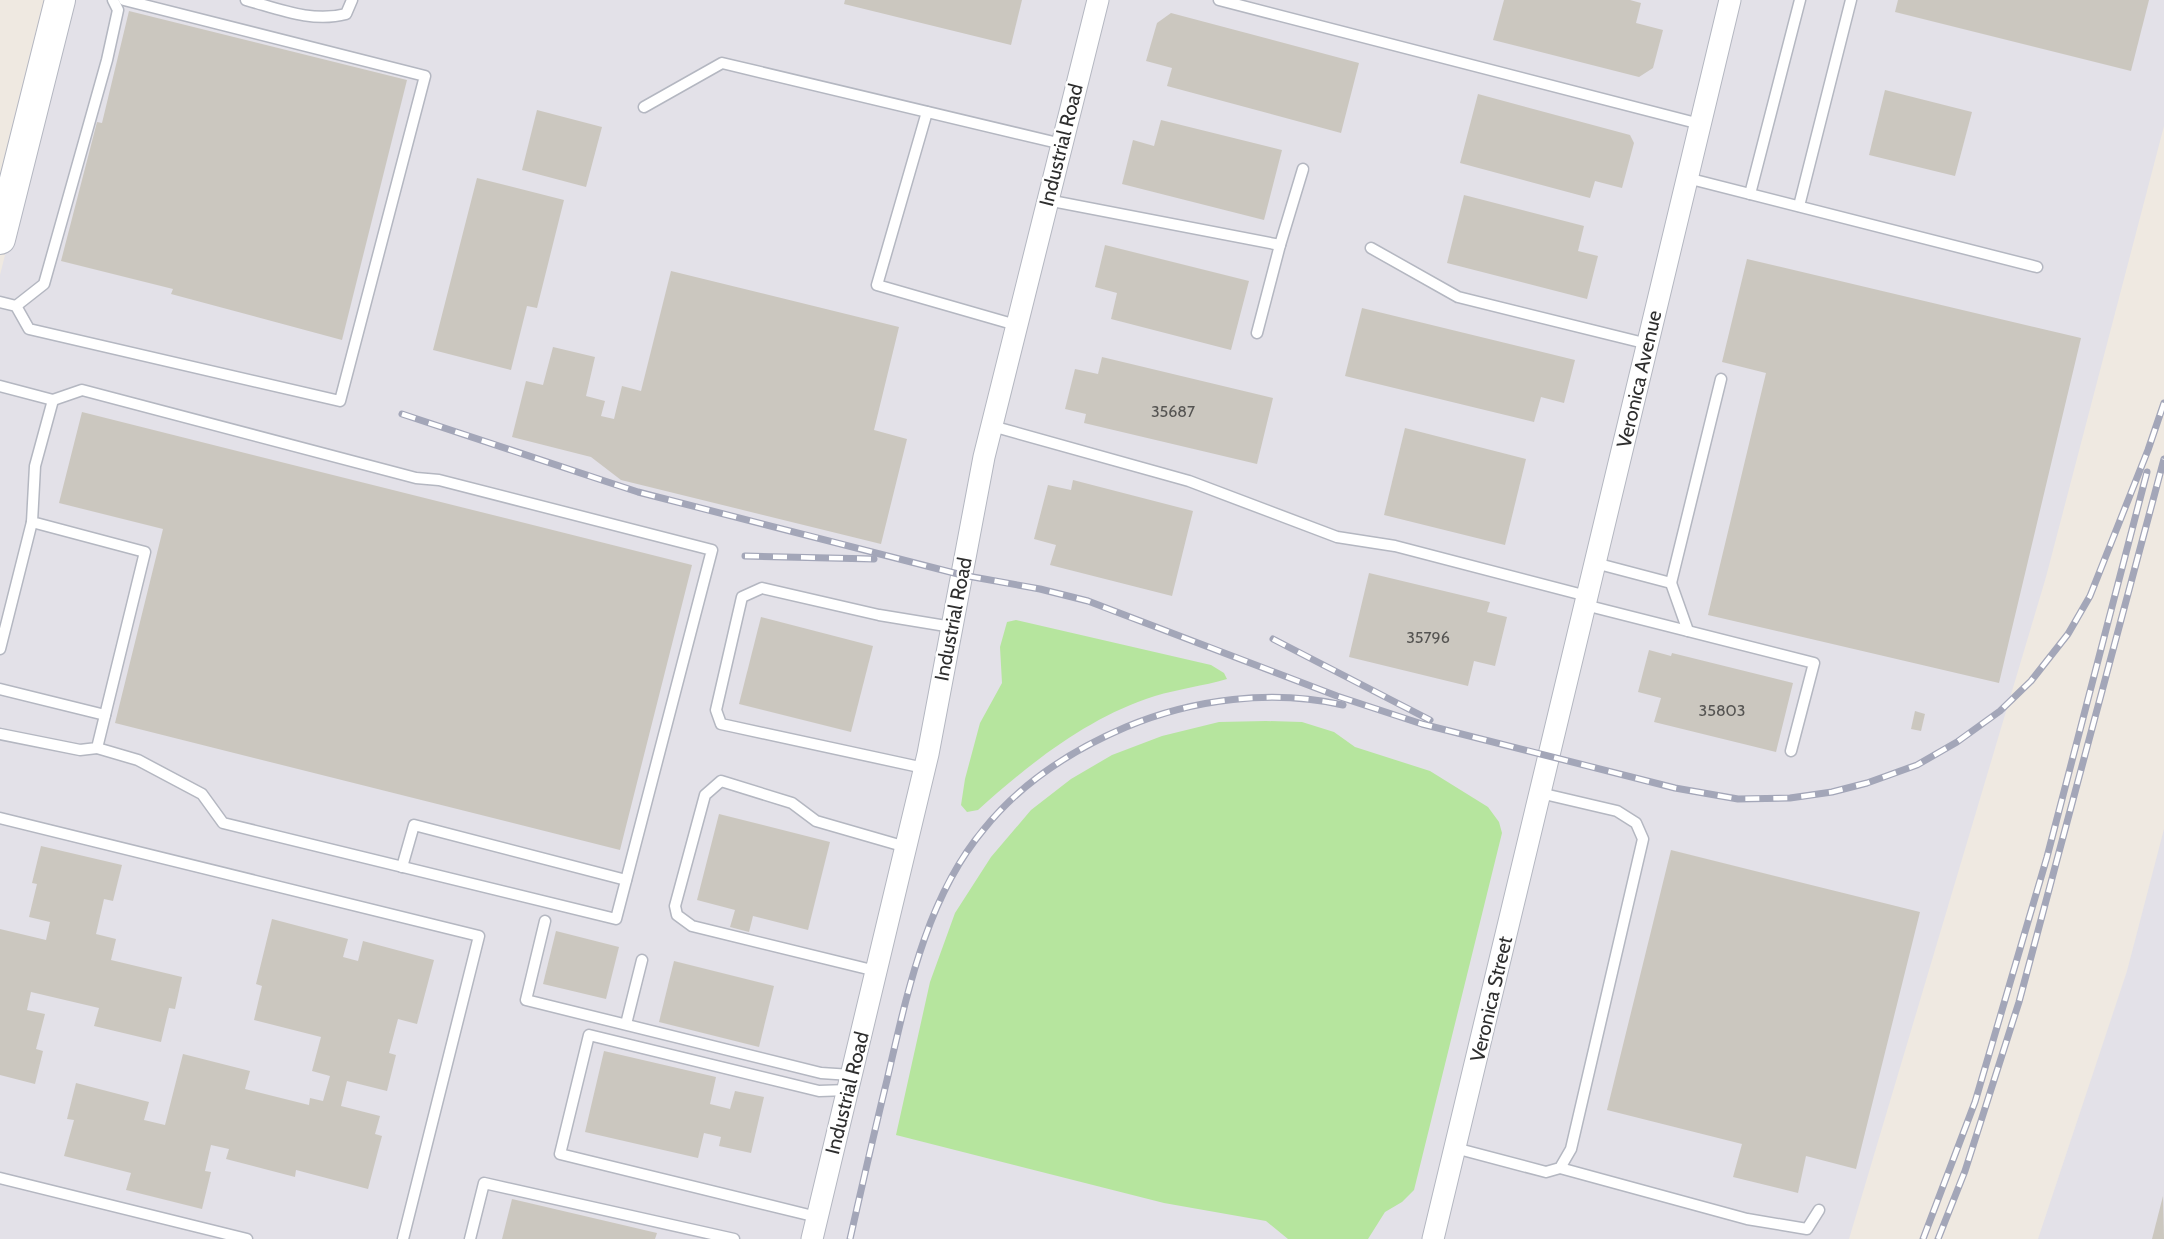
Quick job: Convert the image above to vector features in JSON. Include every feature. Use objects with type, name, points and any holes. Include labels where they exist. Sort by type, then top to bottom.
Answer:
[{"type":"main road","points":[[0,239],[60,0]]},
{"type":"street","name":"Industrial Road","points":[[812,1239],[924,768],[992,426],[1098,0]]},
{"type":"street","name":"Veronica Avenue","points":[[1548,759],[1730,0]]},
{"type":"street","name":"Veronica Street","points":[[1433,1239],[1548,759]]},
{"type":"lane","points":[[16,306],[44,284],[107,60],[118,10],[113,0]]},
{"type":"lane","points":[[0,302],[16,306],[29,329],[340,401],[425,76],[124,0]]},
{"type":"lane","points":[[246,0],[306,16],[329,18],[346,14],[352,0]]},
{"type":"lane","points":[[1219,0],[1700,124]]},
{"type":"lane","points":[[1750,194],[1800,0]]},
{"type":"lane","points":[[1798,206],[1851,0]]},
{"type":"lane","points":[[644,107],[722,63],[1062,144]]},
{"type":"lane","points":[[927,112],[877,285],[1016,326]]},
{"type":"lane","points":[[1257,333],[1303,169]]},
{"type":"lane","points":[[1687,178],[2037,267]]},
{"type":"lane","points":[[1047,200],[1280,245]]},
{"type":"lane","points":[[1371,248],[1458,297],[1648,344]]},
{"type":"lane","points":[[1688,631],[1671,583],[1721,379]]},
{"type":"lane","points":[[0,386],[53,400],[82,390],[416,478],[439,480],[712,550],[616,919],[223,824],[202,794],[138,760],[97,748],[80,750],[0,734]]},
{"type":"lane","points":[[0,649],[32,522],[35,466],[53,400]]},
{"type":"lane","points":[[992,426],[1189,482],[1337,537],[1395,546],[1688,631],[1814,663],[1791,751]]},
{"type":"lane","points":[[32,522],[146,552],[97,748]]},
{"type":"lane","points":[[1595,562],[1671,583]]},
{"type":"lane","points":[[924,768],[721,724],[716,710],[742,597],[762,588],[952,627]]},
{"type":"lane","points":[[0,689],[105,715]]},
{"type":"lane","points":[[876,971],[692,926],[677,915],[675,906],[705,795],[721,781],[792,803],[816,822],[906,847]]},
{"type":"lane","points":[[1540,793],[1617,811],[1636,823],[1643,839],[1571,1149],[1560,1168]]},
{"type":"lane","points":[[0,818],[479,936],[403,1239]]},
{"type":"lane","points":[[402,867],[414,825],[626,880]]},
{"type":"lane","points":[[545,921],[526,1000],[850,1082]]},
{"type":"lane","points":[[626,1024],[642,960]]},
{"type":"lane","points":[[817,1217],[560,1154],[573,1100],[589,1035],[819,1090],[850,1082]]},
{"type":"lane","points":[[1455,1149],[1546,1172],[1560,1168],[1747,1219],[1807,1229],[1819,1210]]},
{"type":"lane","points":[[0,1178],[247,1239]]},
{"type":"lane","points":[[470,1239],[484,1183],[734,1239]]},
{"type":"shaded area","points":[[69,0],[2164,0],[2164,126],[2046,577],[1849,1239],[0,1239],[0,275]]},
{"type":"shaded area","points":[[2164,829],[2164,1239],[2038,1239],[2127,971]]},
{"type":"green space","points":[[1016,620],[1211,665],[1224,673],[1227,679],[1155,696],[1106,716],[1039,759],[978,810],[967,812],[961,805],[965,779],[980,723],[1002,683],[1000,647],[1007,622]]},
{"type":"green space","points":[[1219,722],[1302,722],[1334,732],[1355,747],[1430,771],[1488,807],[1499,822],[1502,833],[1414,1190],[1402,1202],[1385,1212],[1368,1239],[1288,1239],[1266,1221],[1164,1203],[896,1135],[930,982],[955,913],[991,857],[1031,810],[1071,779],[1112,755],[1162,736]]},
{"type":"building","points":[[845,0],[1022,0],[1011,45],[844,4]]},
{"type":"building","points":[[1504,0],[1630,0],[1641,3],[1636,23],[1663,30],[1653,68],[1639,77],[1493,40]]},
{"type":"building","points":[[1898,0],[2149,0],[2131,71],[1895,12]]},
{"type":"building","points":[[129,11],[407,80],[342,340],[171,294],[173,289],[61,261],[97,122],[102,123]]},
{"type":"building","points":[[1171,13],[1359,63],[1341,133],[1167,86],[1172,68],[1146,61],[1157,23]]},
{"type":"building","points":[[1885,90],[1972,112],[1955,176],[1869,155]]},
{"type":"building","points":[[1478,94],[1630,135],[1634,143],[1622,188],[1595,181],[1590,198],[1460,163]]},
{"type":"building","points":[[537,110],[602,127],[586,187],[522,170]]},
{"type":"building","points":[[1161,120],[1282,150],[1264,220],[1122,184],[1133,140],[1154,146]]},
{"type":"building","points":[[477,178],[564,200],[537,308],[527,306],[511,370],[433,350]]},
{"type":"building","points":[[1464,195],[1584,226],[1578,251],[1598,256],[1587,299],[1447,263]]},
{"type":"building","points":[[1105,245],[1249,281],[1231,350],[1111,319],[1117,293],[1095,287]]},
{"type":"building","points":[[1747,259],[2081,338],[1999,683],[1708,615],[1766,373],[1722,362]]},
{"type":"building","points":[[671,271],[899,327],[874,430],[907,439],[881,544],[621,480],[591,457],[512,437],[526,381],[543,385],[553,347],[595,357],[586,396],[605,401],[601,416],[614,419],[622,386],[641,391]]},
{"type":"building","points":[[1362,308],[1575,360],[1564,403],[1541,397],[1534,422],[1345,376]]},
{"type":"building","points":[[1102,357],[1273,398],[1257,464],[1084,423],[1086,414],[1065,409],[1075,369],[1098,374]]},
{"type":"building","points":[[82,412],[692,565],[620,850],[115,723],[163,529],[59,503]]},
{"type":"building","points":[[1405,428],[1526,459],[1505,545],[1384,515]]},
{"type":"building","points":[[1073,480],[1193,511],[1172,596],[1050,565],[1056,545],[1034,539],[1048,485],[1071,490]]},
{"type":"building","points":[[1369,573],[1490,602],[1487,612],[1507,617],[1495,666],[1474,661],[1468,686],[1349,657]]},
{"type":"building","points":[[761,617],[873,646],[851,732],[739,704]]},
{"type":"building","points":[[1649,650],[1671,656],[1672,653],[1793,683],[1776,752],[1654,722],[1661,698],[1638,692]]},
{"type":"building","points":[[1915,711],[1925,714],[1921,731],[1911,729]]},
{"type":"building","points":[[719,814],[830,842],[808,930],[753,916],[749,932],[730,927],[735,910],[697,900]]},
{"type":"building","points":[[41,846],[122,865],[113,901],[104,899],[96,934],[116,939],[111,960],[182,977],[175,1009],[169,1008],[161,1042],[94,1026],[99,1008],[31,992],[27,1010],[45,1014],[36,1049],[43,1051],[35,1084],[0,1075],[0,929],[46,940],[50,922],[29,917],[37,884],[32,883]]},
{"type":"building","points":[[1671,850],[1920,912],[1856,1169],[1806,1156],[1798,1193],[1733,1177],[1742,1144],[1607,1110]]},
{"type":"building","points":[[272,919],[348,939],[343,957],[358,961],[363,941],[434,960],[417,1024],[398,1019],[389,1053],[396,1055],[387,1091],[347,1081],[341,1106],[380,1116],[375,1134],[382,1136],[368,1189],[296,1170],[295,1177],[226,1159],[229,1149],[211,1145],[205,1171],[211,1172],[202,1209],[126,1190],[131,1173],[64,1156],[74,1120],[67,1119],[76,1083],[149,1102],[144,1120],[165,1125],[183,1054],[250,1071],[245,1089],[309,1105],[310,1098],[323,1101],[330,1076],[312,1071],[321,1037],[254,1020],[262,986],[256,984]]},
{"type":"building","points":[[556,931],[619,947],[606,999],[543,984]]},
{"type":"building","points":[[674,961],[774,986],[759,1047],[659,1022]]},
{"type":"building","points":[[604,1051],[716,1077],[710,1104],[730,1109],[735,1091],[764,1097],[751,1153],[719,1146],[721,1137],[704,1133],[698,1158],[585,1132]]},
{"type":"building","points":[[2163,1196],[2164,1239],[2152,1239]]},
{"type":"building","points":[[512,1199],[657,1233],[655,1239],[502,1239]]},
{"type":"railway","points":[[402,414],[638,492],[962,575],[1040,589],[1088,601],[1337,696],[1422,724],[1675,788],[1738,799],[1790,798],[1832,792],[1867,783],[1917,765],[1957,742],[2000,711],[2031,681],[2068,634],[2090,596],[2148,450],[2164,403]]},
{"type":"railway","points":[[1938,1239],[1965,1171],[2019,1002],[2164,459]]},
{"type":"railway","points":[[1923,1239],[1975,1102],[2047,857],[2147,472]]},
{"type":"railway","points":[[745,556],[874,559]]},
{"type":"railway","points":[[1273,639],[1430,720]]},
{"type":"railway","points":[[850,1239],[902,1014],[921,948],[947,885],[964,856],[999,812],[1031,783],[1067,757],[1106,736],[1152,717],[1205,704],[1261,698],[1316,700],[1343,705]]}]
